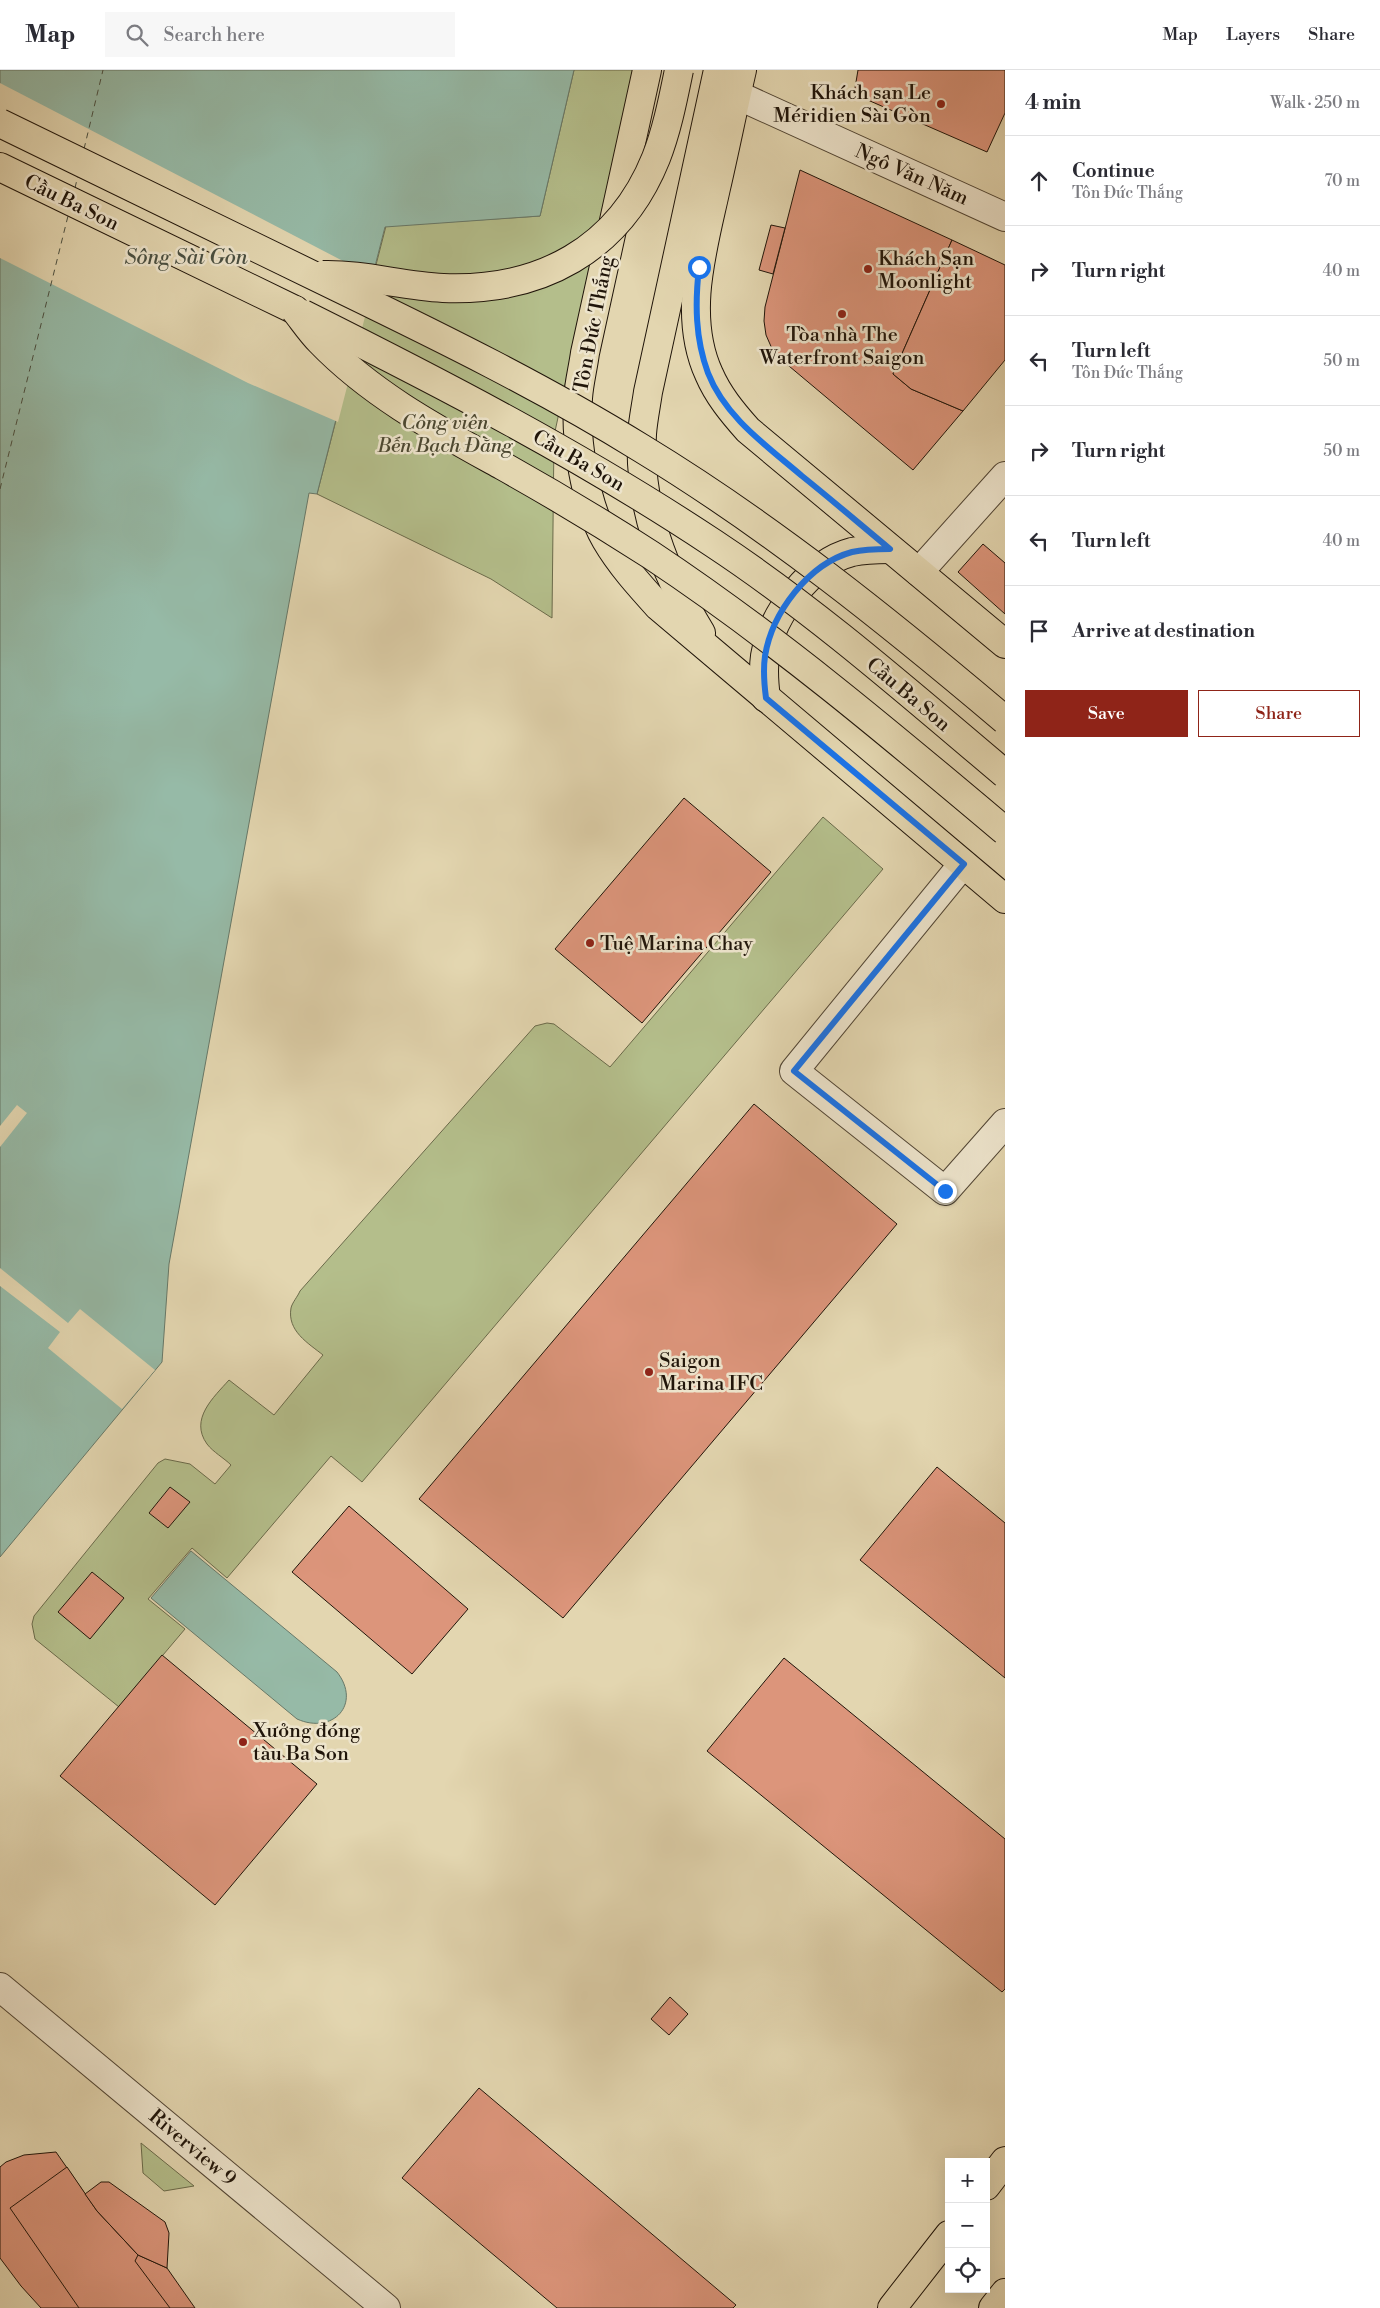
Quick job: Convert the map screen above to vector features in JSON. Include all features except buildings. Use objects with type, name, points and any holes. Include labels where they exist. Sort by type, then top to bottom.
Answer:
[{"type":"main road","name":"Tôn Đức Thắng","points":[[646,70],[585,353],[578,399],[580,449],[589,496],[605,539],[630,575],[658,606],[1005,898]]},
{"type":"main road","points":[[313,275],[344,274],[442,288],[477,288],[509,284],[539,276],[566,263],[593,246],[619,221],[641,190],[659,148],[679,70]]},
{"type":"main road","name":"Tôn Đức Thắng","points":[[713,653],[680,599],[660,554],[649,510],[642,434],[648,392],[718,70]]},
{"type":"main road","points":[[739,82],[699,267],[696,302],[698,339],[708,373],[725,404],[748,430],[1005,644]]},
{"type":"main road","name":"Cầu Ba Son","points":[[0,123],[313,275],[530,384],[641,448],[733,508],[823,573],[914,643],[1005,720]]},
{"type":"main road","name":"Cầu Ba Son","points":[[0,167],[295,310],[522,426],[619,483],[714,544],[822,623],[1005,774]]},
{"type":"main road","points":[[295,310],[318,340],[358,377],[412,415],[544,489],[651,555],[739,617],[863,712],[1005,831]]},
{"type":"main road","points":[[766,698],[763,676],[765,655],[772,629],[791,598],[806,580],[828,563],[851,552],[870,549],[890,549]]},
{"type":"main road","points":[[990,2181],[1005,2161]]},
{"type":"main road","points":[[892,2308],[945,2240]]},
{"type":"main road","points":[[993,2308],[1005,2293]]},
{"type":"street","name":"Ngô Văn Năm","points":[[739,82],[1005,217]]},
{"type":"street","points":[[919,572],[1005,476]]},
{"type":"street","points":[[964,864],[794,1071],[945,1191],[1005,1123]]},
{"type":"street","name":"Riverview 9","points":[[0,1987],[376,2305]]},
{"type":"green space","name":"Công viên Bến Bạch Đằng","points":[[574,70],[633,70],[554,436],[552,618],[491,579],[317,494],[386,226],[540,216]]},
{"type":"green space","points":[[823,817],[883,869],[362,1482],[331,1456],[227,1578],[192,1548],[148,1599],[185,1629],[119,1707],[35,1639],[32,1624],[34,1616],[158,1463],[165,1459],[190,1464],[215,1484],[231,1465],[207,1444],[202,1435],[201,1426],[202,1417],[206,1409],[229,1380],[274,1415],[323,1355],[300,1336],[292,1323],[291,1308],[300,1291],[535,1026],[547,1023],[554,1024],[610,1067]]},
{"type":"green space","points":[[141,2143],[194,2186],[164,2191],[143,2173]]},
{"type":"water","name":"Sông Sài Gòn","points":[[0,70],[574,70],[540,216],[385,227],[317,494],[309,493],[169,1264],[162,1362],[0,1557]]},
{"type":"water","points":[[191,1551],[337,1672],[344,1684],[346,1695],[345,1705],[340,1714],[332,1720],[322,1723],[310,1723],[297,1719],[151,1598]]},
{"type":"pier","points":[[0,83],[343,261],[378,266],[338,422],[248,383],[0,258]]},
{"type":"pier","points":[[17,1105],[27,1113],[0,1147],[0,1126]]},
{"type":"pier","points":[[0,1268],[68,1323],[80,1309],[155,1370],[122,1409],[48,1348],[60,1332],[0,1286]]},
{"type":"ferry route","points":[[84,149],[103,70]]},
{"type":"ferry route","points":[[75,188],[78,175]]},
{"type":"ferry route","points":[[0,489],[68,216]]},
{"type":"place","name":"Khách sạn Le Méridien Sài Gòn","points":[[941,104]]},
{"type":"place","name":"Khách Sạn Moonlight","points":[[868,269]]},
{"type":"place","name":"Tòa nhà The Waterfront Saigon","points":[[842,314]]},
{"type":"place","name":"Tuệ Marina Chay","points":[[590,943]]},
{"type":"place","name":"Saigon Marina IFC","points":[[649,1372]]},
{"type":"place","name":"Xưởng đóng tàu Ba Son","points":[[243,1742]]},
{"type":"route","points":[[699,267],[696,302],[698,339],[708,373],[725,404],[748,430],[890,549],[870,549],[851,552],[828,563],[806,580],[786,604],[772,629],[765,655],[763,676],[766,698],[964,864],[794,1071],[945,1191]]}]
